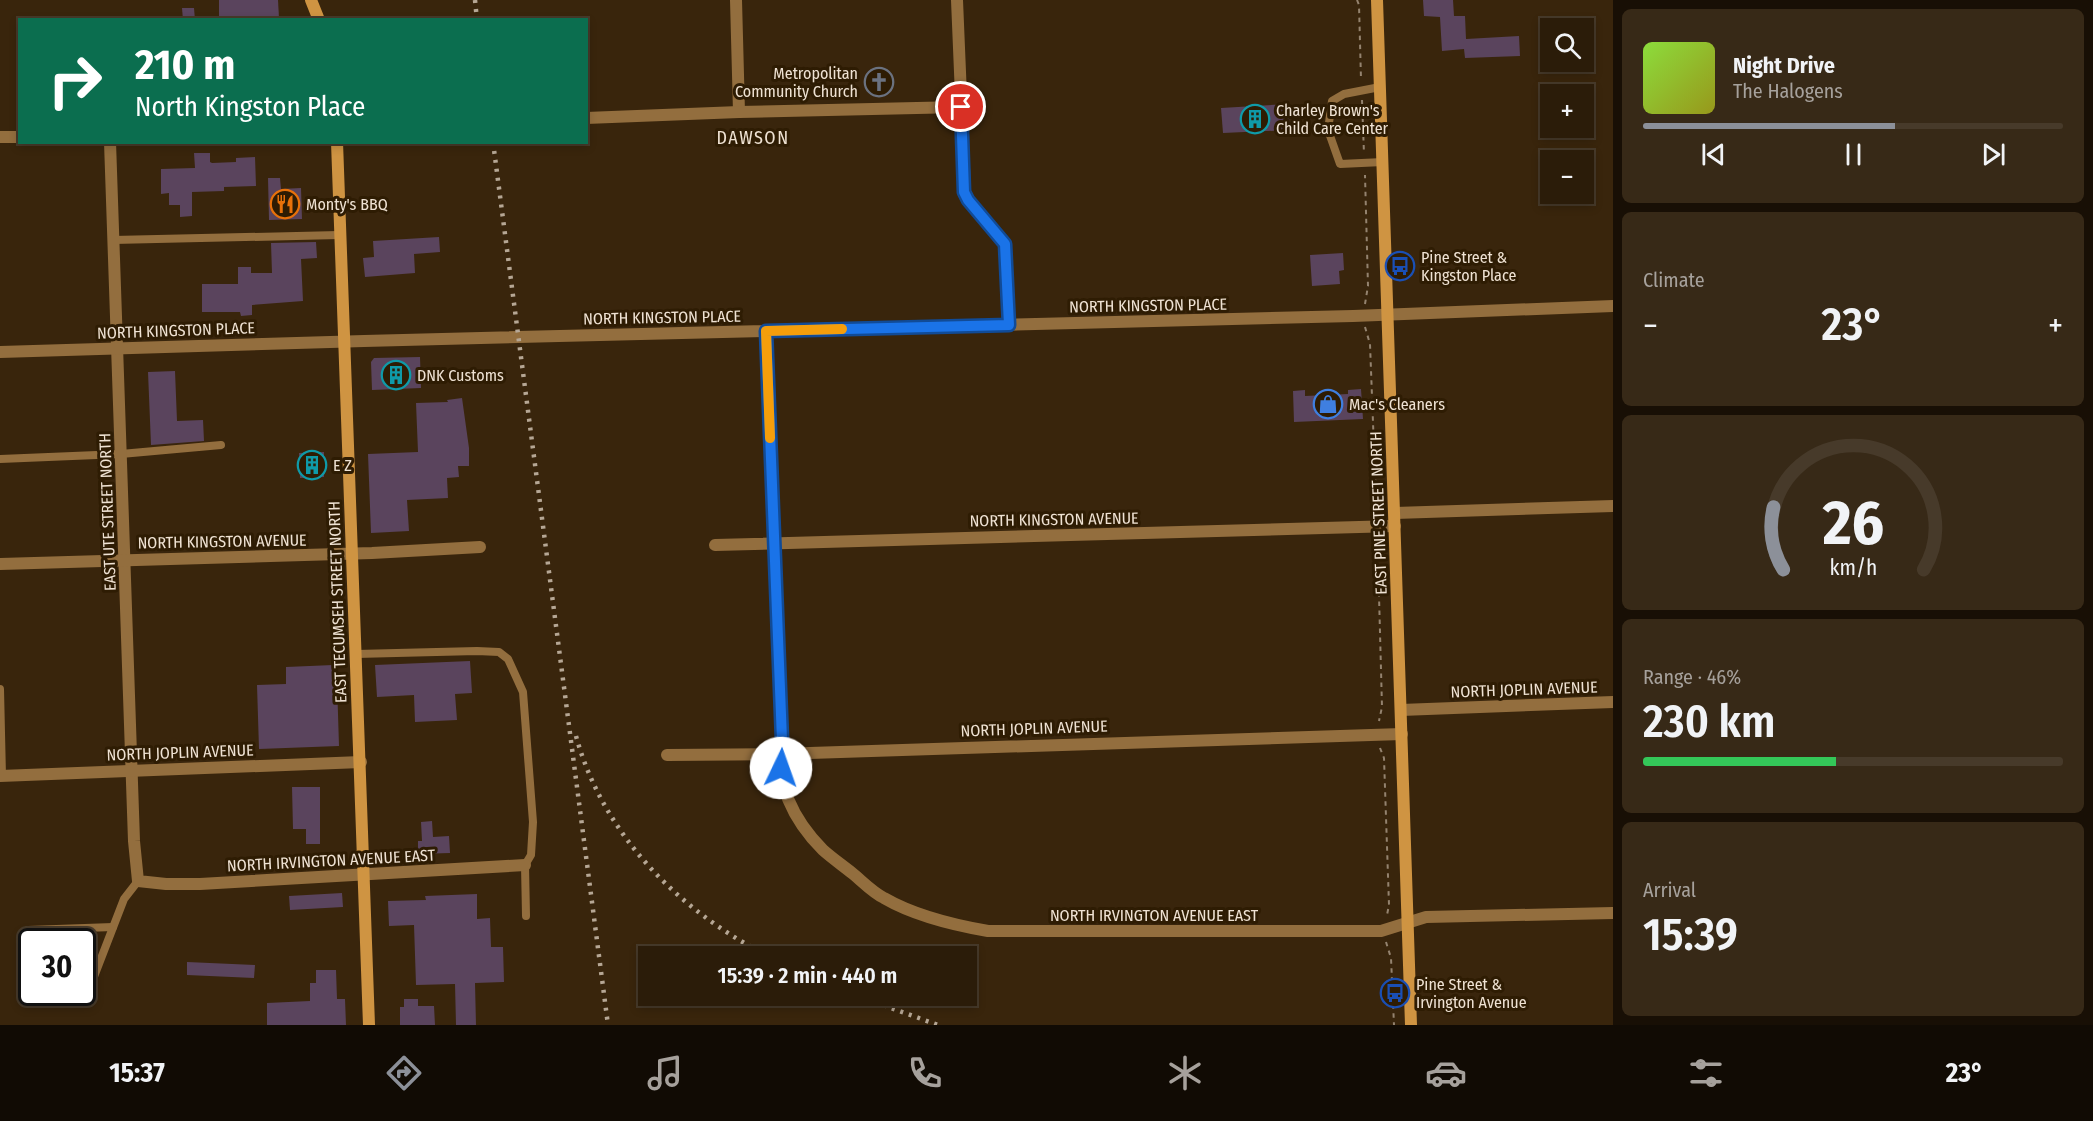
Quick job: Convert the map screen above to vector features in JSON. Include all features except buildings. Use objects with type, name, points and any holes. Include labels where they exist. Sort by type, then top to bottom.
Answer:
[{"type":"main road","points":[[311,0],[318,18]]},
{"type":"main road","name":"EAST PINE STREET NORTH","points":[[1377,0],[1411,1025]]},
{"type":"main road","name":"EAST TECUMSEH STREET NORTH","points":[[337,144],[369,1025]]},
{"type":"street","points":[[736,0],[739,112]]},
{"type":"street","points":[[957,0],[964,192],[968,200],[1005,244],[1009,325]]},
{"type":"street","points":[[588,118],[961,107]]},
{"type":"street","points":[[0,137],[18,136]]},
{"type":"street","name":"EAST UTE STREET NORTH","points":[[110,144],[134,840],[138,881]]},
{"type":"street","name":"NORTH KINGSTON PLACE","points":[[0,352],[1365,316],[1613,306]]},
{"type":"street","name":"NORTH IRVINGTON AVENUE EAST","points":[[766,331],[782,740],[779,754],[782,782],[791,809],[823,850],[883,898],[918,913],[959,926],[988,931],[1014,932],[1386,931],[1426,917],[1613,912]]},
{"type":"street","points":[[1395,513],[1613,506]]},
{"type":"street","name":"NORTH KINGSTON AVENUE","points":[[715,545],[1395,526]]},
{"type":"street","name":"NORTH KINGSTON AVENUE","points":[[0,564],[352,554],[480,547]]},
{"type":"street","name":"NORTH JOPLIN AVENUE","points":[[1401,710],[1613,702]]},
{"type":"street","name":"NORTH JOPLIN AVENUE","points":[[667,755],[779,754],[1402,734]]},
{"type":"street","name":"NORTH JOPLIN AVENUE","points":[[1,776],[361,762]]},
{"type":"street","name":"NORTH IRVINGTON AVENUE EAST","points":[[138,881],[200,884],[525,865]]},
{"type":"lane","points":[[1380,87],[1344,94],[1332,101],[1328,130],[1340,164],[1383,162]]},
{"type":"lane","points":[[113,240],[339,235]]},
{"type":"lane","points":[[0,459],[122,454],[221,445]]},
{"type":"lane","points":[[356,654],[477,651],[499,652],[508,659],[523,692],[533,822],[531,855],[525,865],[526,916]]},
{"type":"lane","points":[[0,689],[1,776]]},
{"type":"lane","points":[[96,971],[124,899],[138,881]]},
{"type":"lane","points":[[85,928],[113,927]]},
{"type":"path","name":"EAST PINE STREET NORTH","points":[[1357,0],[1359,5],[1368,286],[1365,327],[1370,344],[1374,434],[1376,501],[1372,515],[1378,569],[1382,707],[1379,720]]},
{"type":"path","points":[[1380,747],[1384,758],[1389,905],[1386,931],[1391,958],[1394,1025]]},
{"type":"railway","points":[[475,0],[477,18]]},
{"type":"railway","points":[[493,144],[608,1025]]},
{"type":"railway","points":[[576,736],[588,772],[605,806],[649,867],[706,917],[750,946]]},
{"type":"railway","points":[[886,1006],[938,1025]]},
{"type":"slow traffic","points":[[770,438],[766,331],[842,329]]},
{"type":"place","name":"Metropolitan Community Church","points":[[879,82]]},
{"type":"place","name":"Charley Brown's Child Care Center","points":[[1255,119]]},
{"type":"place","name":"Monty's BBQ","points":[[285,204]]},
{"type":"place","name":"Pine Street & Kingston Place","points":[[1400,266]]},
{"type":"place","name":"DNK Customs","points":[[396,375]]},
{"type":"place","name":"Mac's Cleaners","points":[[1328,404]]},
{"type":"place","name":"E Z","points":[[312,465]]},
{"type":"place","name":"Pine Street & Irvington Avenue","points":[[1395,993]]},
{"type":"district","name":"DAWSON","points":[[753,138]]},
{"type":"route","points":[[781,768],[779,754],[782,740],[766,331],[1009,325],[1005,244],[968,200],[964,192],[961,107]]}]
